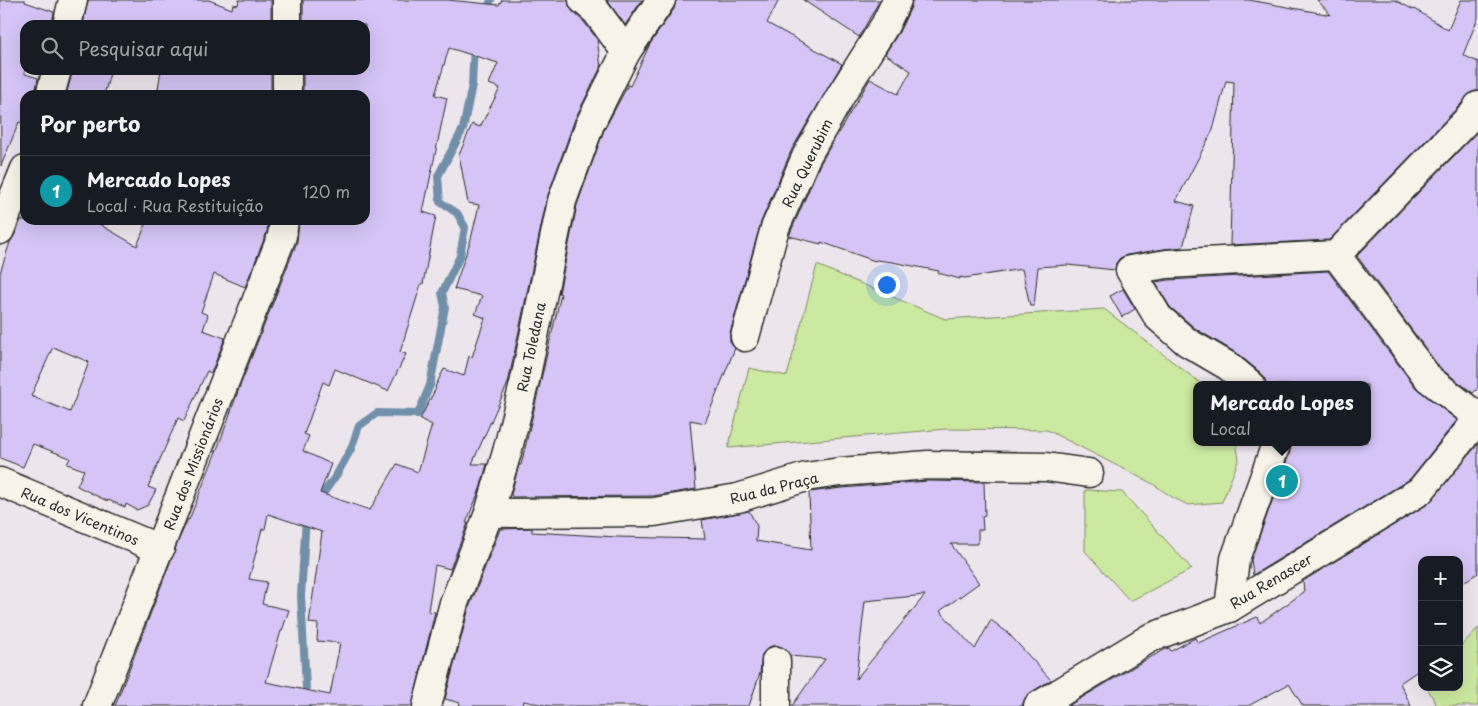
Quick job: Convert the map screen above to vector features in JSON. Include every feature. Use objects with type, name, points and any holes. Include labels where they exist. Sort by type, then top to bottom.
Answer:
[{"type":"street","points":[[68,20],[73,0]]},
{"type":"street","points":[[287,0],[287,20]]},
{"type":"street","points":[[583,0],[596,11],[626,52]]},
{"type":"street","name":"Rua Toledana","points":[[427,706],[454,602],[490,513],[525,380],[562,201],[590,124],[626,52],[661,0]]},
{"type":"street","name":"Rua Querubim","points":[[745,338],[775,228],[806,157],[841,95],[885,25],[897,0]]},
{"type":"street","points":[[51,90],[56,75]]},
{"type":"street","points":[[287,75],[287,90]]},
{"type":"street","points":[[1246,381],[1228,366],[1187,342],[1158,317],[1130,270],[1167,264],[1336,256],[1474,113],[1478,106]]},
{"type":"street","points":[[0,230],[20,181]]},
{"type":"street","name":"Rua dos Missionários","points":[[97,706],[279,246],[283,225]]},
{"type":"street","points":[[1336,256],[1429,378],[1478,418]]},
{"type":"street","name":"Rua Renascer","points":[[1038,706],[1150,638],[1229,608],[1420,491],[1478,418]]},
{"type":"street","points":[[1229,608],[1235,559],[1275,446]]},
{"type":"street","name":"Rua da Praça","points":[[490,513],[654,512],[738,498],[806,477],[840,472],[928,465],[1046,467],[1089,472]]},
{"type":"street","name":"Rua dos Vicentinos","points":[[0,482],[160,549]]},
{"type":"street","points":[[776,661],[776,706]]},
{"type":"green space","points":[[817,265],[945,319],[1104,309],[1198,381],[1193,381],[1193,446],[1237,446],[1239,459],[1222,502],[1188,505],[1153,484],[1047,430],[946,429],[728,448],[749,368],[787,376]]},
{"type":"green space","points":[[1085,490],[1122,492],[1192,569],[1130,601],[1085,551]]},
{"type":"green space","points":[[1478,628],[1478,706],[1437,706],[1429,691],[1463,691],[1463,644]]},
{"type":"building","points":[[0,0],[25,0],[25,2],[54,12],[53,20],[20,20],[20,75],[38,78],[36,90],[20,90],[20,122],[1,166]]},
{"type":"building","points":[[88,0],[209,0],[232,9],[233,4],[238,5],[239,0],[271,0],[271,20],[84,20]]},
{"type":"building","points":[[303,0],[448,0],[499,5],[502,0],[568,0],[573,12],[584,22],[597,39],[601,67],[575,119],[547,198],[508,383],[472,464],[487,464],[480,489],[450,569],[435,565],[428,611],[435,612],[412,706],[115,706],[297,242],[299,225],[370,225],[370,90],[303,90],[303,75],[370,75],[370,20],[303,20]],"holes":[[[449,48],[498,63],[489,84],[500,88],[480,127],[472,124],[459,155],[468,203],[479,205],[471,239],[454,289],[482,296],[475,314],[485,318],[472,357],[469,356],[464,376],[444,369],[435,387],[420,419],[432,425],[418,472],[397,464],[370,510],[320,493],[331,464],[303,451],[309,436],[304,434],[323,382],[329,385],[335,369],[388,391],[406,354],[400,352],[421,284],[423,284],[436,216],[423,212],[447,98],[435,95]],[[268,514],[322,532],[309,623],[318,624],[317,641],[340,643],[330,695],[266,682],[289,610],[262,604],[267,582],[249,579],[262,529],[265,529]]]},
{"type":"building","points":[[607,0],[642,0],[625,25]]},
{"type":"building","points":[[676,0],[779,0],[767,23],[842,64],[792,149],[761,222],[730,333],[730,341],[735,348],[705,423],[690,420],[696,489],[653,496],[512,497],[511,494],[519,465],[521,465],[561,294],[559,293],[577,205],[604,130],[628,85],[630,86],[650,44],[674,9]]},
{"type":"building","points":[[803,0],[880,0],[859,37]]},
{"type":"building","points":[[912,0],[1249,0],[1331,15],[1317,0],[1395,0],[1415,9],[1448,30],[1461,0],[1478,0],[1478,18],[1463,55],[1478,62],[1478,90],[1470,93],[1329,240],[1230,245],[1234,82],[1226,81],[1213,130],[1176,201],[1194,206],[1183,247],[1127,255],[1120,258],[1116,263],[1115,270],[1068,265],[1038,267],[1034,306],[1030,306],[1022,269],[965,278],[960,277],[960,279],[938,273],[939,271],[892,262],[875,261],[821,242],[821,244],[789,236],[820,164],[870,79],[898,94],[911,71],[885,54],[899,32],[911,7]]},
{"type":"building","points":[[72,75],[110,75],[105,90],[67,90]]},
{"type":"building","points":[[160,75],[271,75],[271,90],[158,90]]},
{"type":"building","points":[[1478,131],[1478,388],[1473,393],[1440,368],[1357,256]]},
{"type":"building","points":[[20,222],[20,225],[101,225],[137,246],[145,225],[268,225],[267,232],[245,287],[214,274],[201,312],[208,315],[203,330],[225,338],[211,373],[207,371],[184,421],[178,418],[148,487],[156,490],[148,505],[137,510],[126,504],[125,507],[107,501],[77,486],[84,470],[67,464],[70,458],[33,444],[23,467],[0,458],[0,273],[10,242]],"holes":[[[53,347],[89,362],[70,412],[31,396]]]},
{"type":"building","points":[[1328,271],[1416,388],[1457,420],[1410,479],[1253,575],[1251,559],[1291,446],[1371,446],[1371,381],[1265,381],[1261,373],[1238,354],[1196,329],[1170,307],[1155,282]]},
{"type":"building","points":[[1123,289],[1135,309],[1122,317],[1110,296]]},
{"type":"building","points":[[1478,444],[1478,573],[1463,582],[1463,556],[1418,556],[1418,671],[1400,683],[1411,706],[1303,706],[1289,684],[1248,706],[1068,706],[1166,649],[1169,648],[1171,651],[1195,638],[1198,643],[1257,617],[1260,623],[1304,592],[1303,581],[1428,504]]},
{"type":"building","points":[[928,481],[984,482],[985,515],[982,516],[983,530],[978,530],[978,544],[951,544],[979,583],[940,611],[975,649],[991,620],[1008,633],[1051,680],[1030,693],[1025,698],[1022,706],[792,706],[825,659],[790,656],[784,648],[776,645],[769,647],[762,654],[760,673],[749,706],[550,706],[523,701],[522,706],[459,706],[460,703],[445,699],[469,608],[500,529],[532,528],[532,532],[617,537],[705,539],[702,520],[749,511],[757,526],[756,541],[811,550],[809,492]],"holes":[[[925,595],[856,679],[865,601]]]},
{"type":"waterway","points":[[486,13],[491,0]]},
{"type":"waterway","points":[[318,501],[337,474],[351,449],[359,426],[377,413],[418,414],[430,385],[445,307],[442,293],[460,256],[465,227],[457,213],[440,202],[438,176],[463,129],[472,85],[474,45]]},
{"type":"waterway","points":[[306,518],[301,596],[307,706]]},
{"type":"place","name":"Mercado Lopes","points":[[1282,481]]}]
